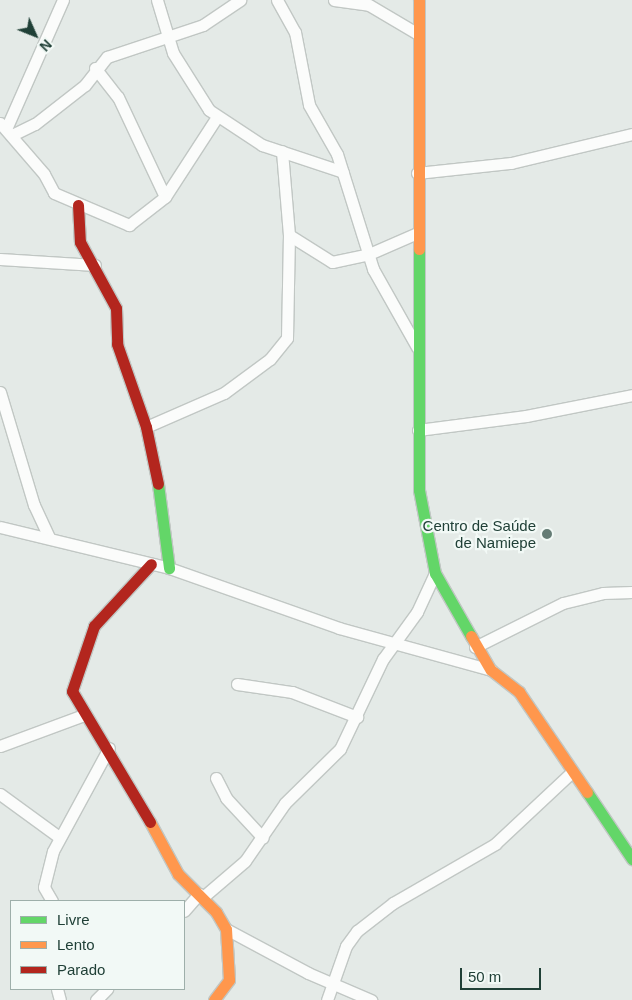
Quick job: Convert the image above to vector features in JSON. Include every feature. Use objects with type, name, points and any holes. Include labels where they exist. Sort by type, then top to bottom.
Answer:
[{"type":"street","points":[[6,129],[63,0]]},
{"type":"street","points":[[157,0],[167,34],[191,86],[217,117],[253,141],[343,172]]},
{"type":"street","points":[[6,129],[49,114],[90,80],[96,68],[108,57],[167,34],[202,26],[239,0]]},
{"type":"street","points":[[277,0],[295,32],[312,115],[343,172],[382,292],[417,347]]},
{"type":"street","points":[[334,0],[369,5],[418,34]]},
{"type":"street","points":[[419,0],[416,173],[419,490],[435,573],[475,647],[491,670],[519,692],[632,859]]},
{"type":"street","points":[[96,68],[118,98],[165,197]]},
{"type":"street","points":[[6,129],[54,193],[78,205],[129,224],[165,197],[217,117]]},
{"type":"street","points":[[416,173],[511,163],[632,134]]},
{"type":"street","points":[[146,427],[224,393],[279,350],[290,326],[289,235],[282,151]]},
{"type":"street","points":[[78,205],[80,242],[95,265],[116,308],[120,352],[146,427],[162,501],[169,568]]},
{"type":"street","points":[[289,235],[327,261],[369,254],[416,233]]},
{"type":"street","points":[[0,258],[95,265]]},
{"type":"street","points":[[0,392],[4,421],[49,537]]},
{"type":"street","points":[[418,430],[526,416],[632,395]]},
{"type":"street","points":[[0,527],[49,537],[169,568],[392,644],[491,670]]},
{"type":"street","points":[[151,564],[102,614],[90,633],[72,691],[84,715],[109,748],[151,832],[178,874],[201,896],[226,929],[334,984],[371,1000]]},
{"type":"street","points":[[185,910],[264,838],[285,803],[340,750],[392,644],[417,612],[435,573]]},
{"type":"street","points":[[475,647],[563,603],[603,593],[632,592]]},
{"type":"street","points":[[237,684],[292,692],[357,717]]},
{"type":"street","points":[[0,746],[84,715]]},
{"type":"street","points":[[52,900],[44,880],[59,837],[109,748]]},
{"type":"street","points":[[327,1000],[346,946],[358,931],[393,903],[496,844],[572,772]]},
{"type":"street","points":[[216,778],[226,798],[264,838]]},
{"type":"street","points":[[0,794],[59,837]]},
{"type":"street","points":[[214,1000],[229,980],[226,929]]},
{"type":"street","points":[[96,1000],[106,990]]},
{"type":"traffic: fast","points":[[419,249],[419,490],[435,573],[471,636]]},
{"type":"traffic: fast","points":[[158,484],[169,568]]},
{"type":"traffic: fast","points":[[587,792],[632,859]]},
{"type":"traffic: slow","points":[[419,0],[419,249]]},
{"type":"traffic: slow","points":[[471,636],[491,670],[519,692],[587,792]]},
{"type":"traffic: slow","points":[[150,822],[178,874],[216,912],[226,929],[229,980],[214,1000]]},
{"type":"traffic: jam","points":[[78,205],[80,242],[116,308],[117,344],[146,427],[158,484]]},
{"type":"traffic: jam","points":[[150,822],[72,691],[94,626],[151,564]]},
{"type":"place","name":"Centro de Saúde de Namiepe","points":[[547,534]]}]
